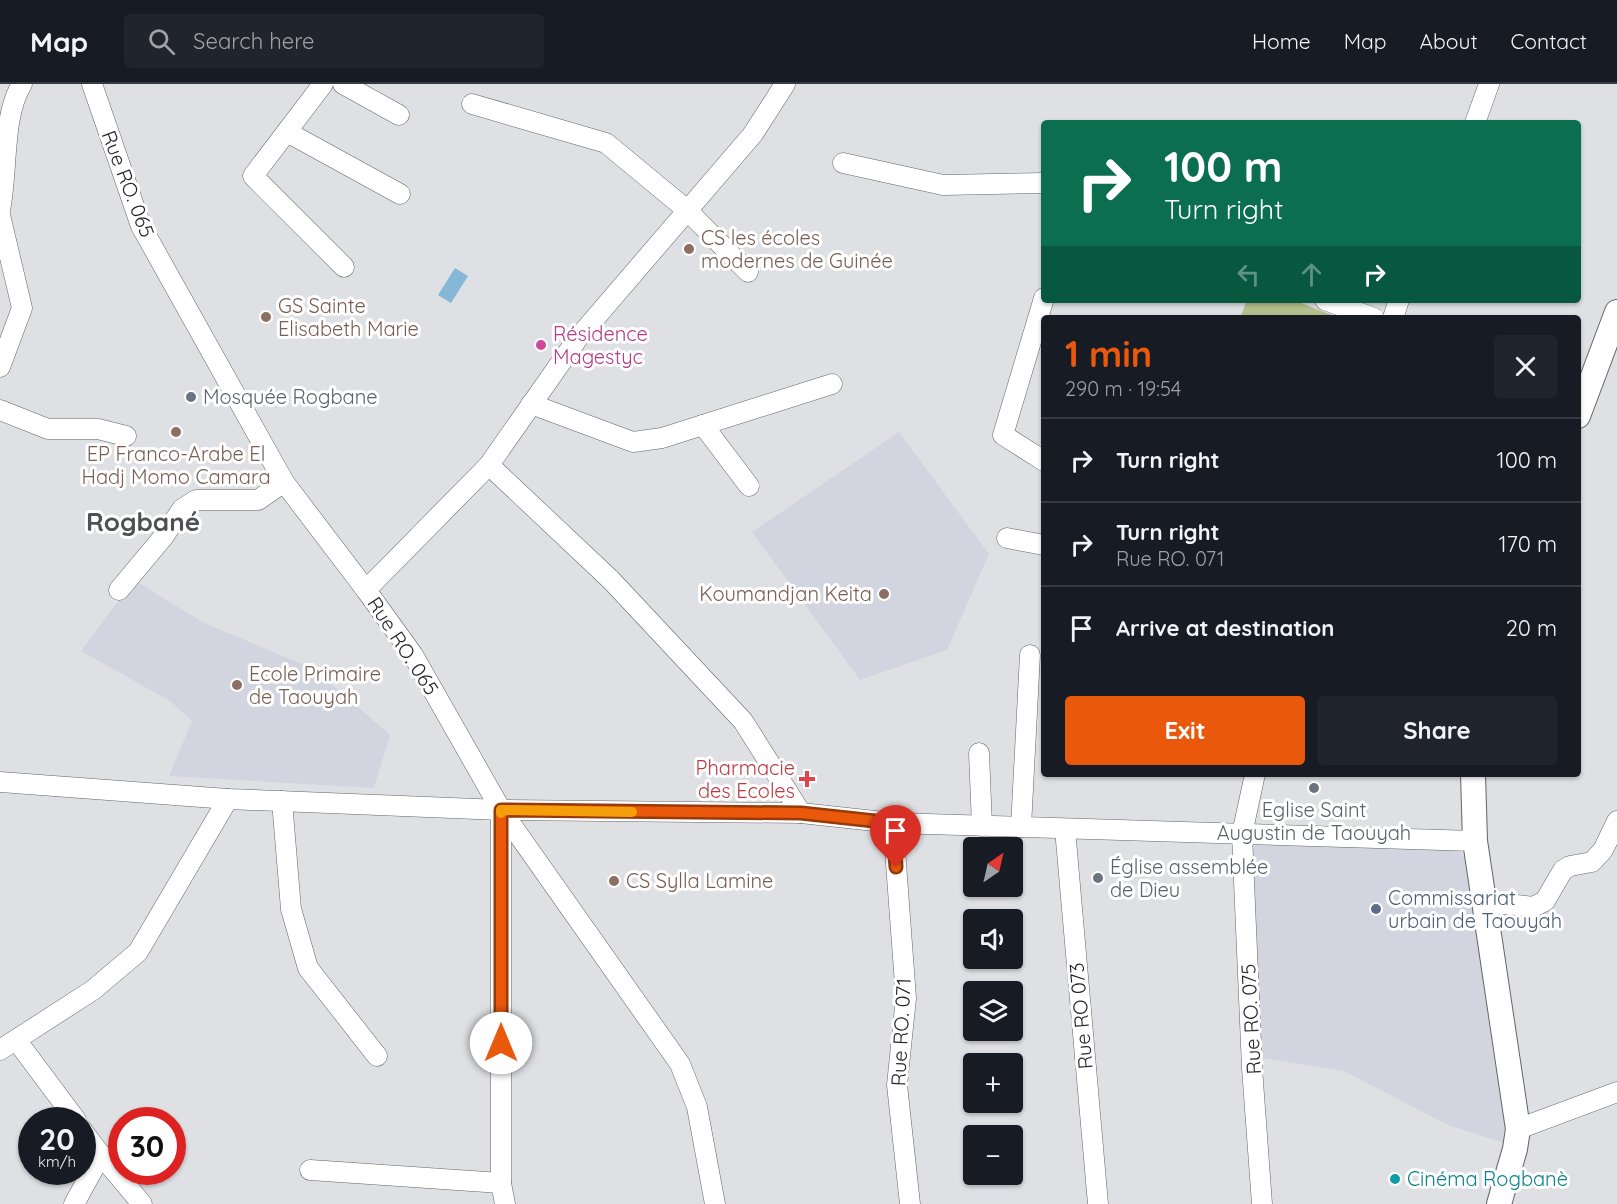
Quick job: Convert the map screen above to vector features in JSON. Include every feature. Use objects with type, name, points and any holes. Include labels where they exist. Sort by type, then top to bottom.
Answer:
[{"type":"main road","points":[[1581,402],[1617,312]]},
{"type":"main road","points":[[1473,777],[1475,841],[1518,1129],[1515,1149],[1499,1204]]},
{"type":"street","name":"Rue RO. 065","points":[[92,84],[141,226],[284,482],[412,655],[501,810],[680,1064],[697,1107],[715,1204]]},
{"type":"street","points":[[323,84],[253,176],[344,267]]},
{"type":"street","points":[[343,84],[399,115]]},
{"type":"street","points":[[366,590],[489,465],[578,338],[753,134],[785,84]]},
{"type":"street","points":[[1476,120],[1489,84]]},
{"type":"street","points":[[0,210],[4,193],[13,88]]},
{"type":"street","points":[[472,104],[606,143],[687,210],[748,272]]},
{"type":"street","points":[[287,132],[400,194]]},
{"type":"street","points":[[843,163],[943,185],[1041,183]]},
{"type":"street","points":[[0,215],[22,308],[0,367]]},
{"type":"street","points":[[1041,459],[1003,435],[1043,303]]},
{"type":"street","points":[[1332,303],[1366,315]]},
{"type":"street","points":[[531,405],[633,442],[662,438],[832,384]]},
{"type":"street","points":[[0,410],[48,429],[98,429],[126,436]]},
{"type":"street","points":[[704,425],[749,486]]},
{"type":"street","points":[[489,465],[610,580],[743,721],[801,813]]},
{"type":"street","points":[[119,591],[164,536],[182,509],[196,500],[258,500],[284,482]]},
{"type":"street","points":[[1007,538],[1041,544]]},
{"type":"street","points":[[1021,827],[1030,655]]},
{"type":"street","points":[[980,753],[982,826]]},
{"type":"street","name":"Rue RO. 075","points":[[1254,777],[1242,834],[1252,1068],[1267,1203]]},
{"type":"street","points":[[2,778],[282,801],[501,810],[801,813],[893,823],[1475,841]]},
{"type":"street","points":[[63,1107],[8,1045],[93,990],[138,952],[228,798]]},
{"type":"street","points":[[282,801],[291,909],[308,968],[377,1056]]},
{"type":"street","points":[[501,810],[501,1183],[505,1204]]},
{"type":"street","points":[[1485,904],[1533,907],[1545,901],[1563,870],[1570,866],[1592,862],[1603,850],[1617,820]]},
{"type":"street","name":"Rue RO. 071","points":[[893,823],[906,998],[897,1085],[910,1204]]},
{"type":"street","name":"Rue RO 073","points":[[1065,829],[1098,1204]]},
{"type":"street","points":[[1518,1129],[1617,1092]]},
{"type":"street","points":[[96,1148],[142,1204]]},
{"type":"street","points":[[74,1204],[101,1155]]},
{"type":"street","points":[[310,1170],[501,1183]]},
{"type":"shaded area","name":"Koumandjan Keita","points":[[899,432],[989,554],[947,650],[860,680],[752,532]]},
{"type":"shaded area","name":"Ecole Primaire de Taouyah","points":[[134,580],[204,623],[314,669],[390,735],[374,788],[169,776],[192,721],[170,701],[81,651]]},
{"type":"shaded area","points":[[1246,840],[1413,845],[1461,852],[1478,890],[1513,1125],[1507,1144],[1448,1125],[1344,1071],[1262,1058],[1257,1046]]},
{"type":"green space","points":[[1246,303],[1301,303],[1332,315],[1241,315]]},
{"type":"water","points":[[455,268],[468,276],[451,303],[438,295]]},
{"type":"slow traffic","points":[[501,813],[501,810],[632,812]]},
{"type":"place","name":"CS les écoles modernes de Guinée","points":[[689,249]]},
{"type":"place","name":"GS Sainte Elisabeth Marie","points":[[266,317]]},
{"type":"place","name":"Résidence Magestyc","points":[[541,345]]},
{"type":"place","name":"Mosquée Rogbane","points":[[191,397]]},
{"type":"place","name":"EP Franco-Arabe El Hadj Momo Camara","points":[[176,432]]},
{"type":"place","name":"Koumandjan Keita","points":[[884,594]]},
{"type":"place","name":"Ecole Primaire de Taouyah","points":[[237,685]]},
{"type":"place","name":"Pharmacie des Ecoles","points":[[807,779]]},
{"type":"place","name":"Eglise Saint Augustin de Taouyah","points":[[1314,788]]},
{"type":"place","name":"Église assemblée de Dieu","points":[[1098,878]]},
{"type":"place","name":"CS Sylla Lamine","points":[[614,881]]},
{"type":"place","name":"Commissariat urbain de Taouyah","points":[[1376,909]]},
{"type":"place","name":"Cinéma Rogbanè","points":[[1395,1179]]},
{"type":"district","name":"Rogbané","points":[[143,522]]},
{"type":"route","points":[[501,1043],[501,810],[801,813],[893,823],[896,867]]}]
